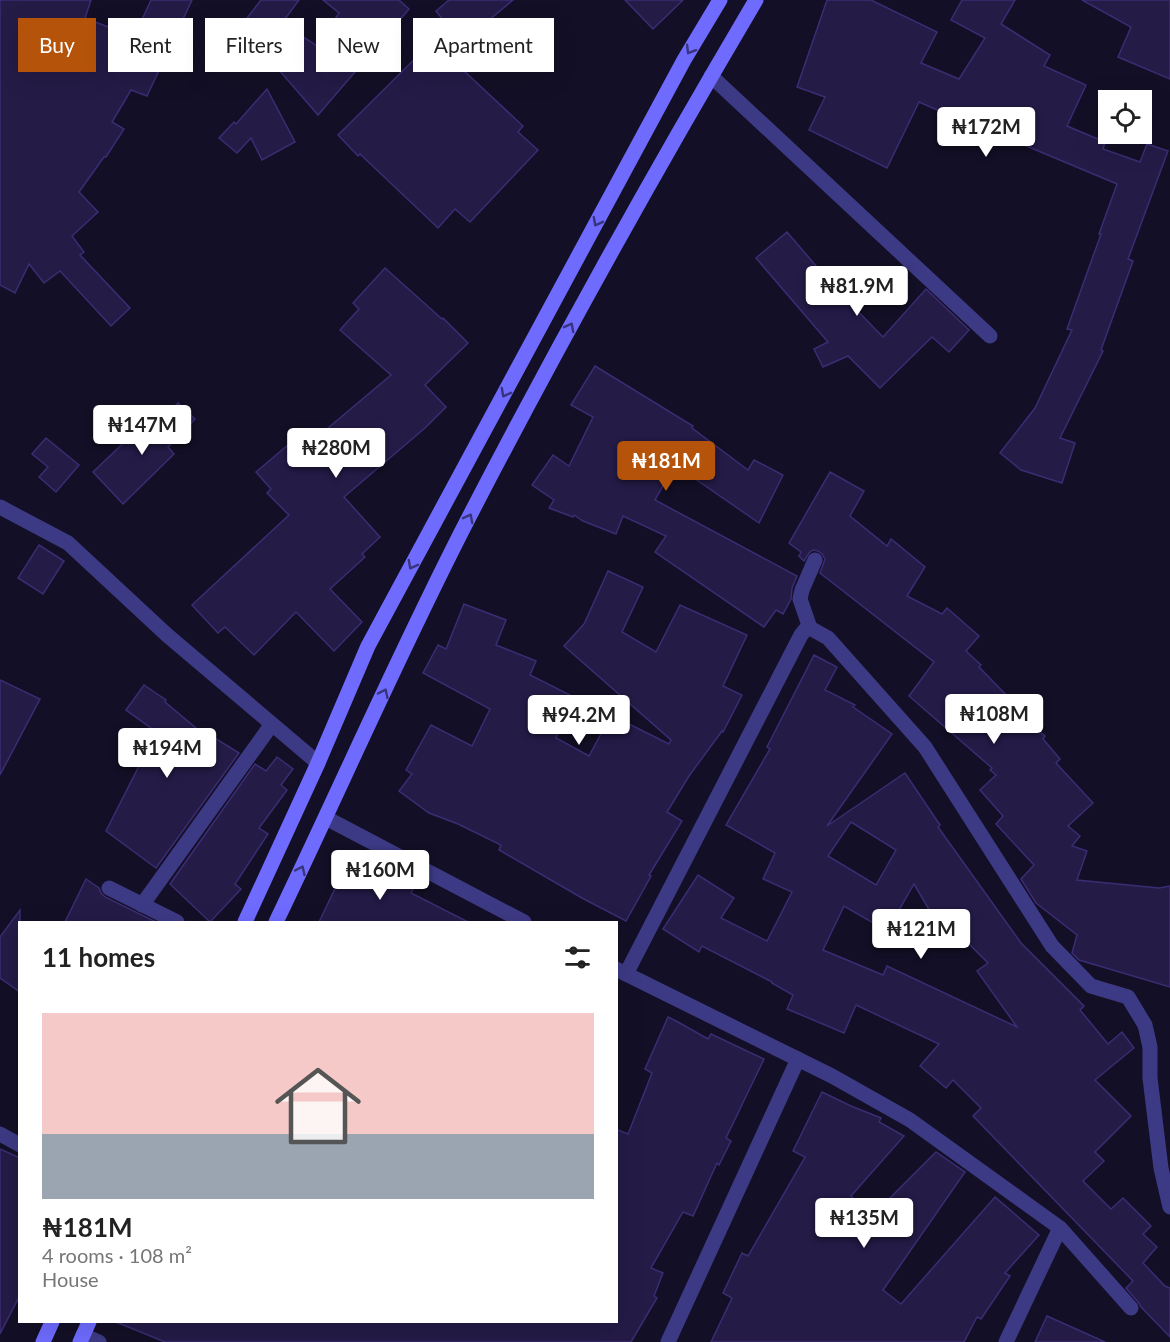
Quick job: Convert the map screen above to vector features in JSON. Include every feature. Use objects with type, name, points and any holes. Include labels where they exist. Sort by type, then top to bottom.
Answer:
[{"type":"street","points":[[245,921],[318,763],[368,646],[684,60],[720,0]]},
{"type":"street","points":[[276,921],[467,522],[556,353],[756,0]]},
{"type":"street","points":[[711,76],[990,336]]},
{"type":"street","points":[[534,339],[556,353]]},
{"type":"street","points":[[0,507],[68,543],[167,635],[318,763]]},
{"type":"street","points":[[815,560],[800,599],[810,628],[828,638],[925,747],[1052,946],[1091,986],[1128,997],[1145,1025],[1150,1047],[1150,1078],[1161,1168],[1170,1207]]},
{"type":"street","points":[[810,628],[801,634],[621,972],[832,1076],[910,1120],[1060,1228],[1131,1308]]},
{"type":"street","points":[[142,905],[272,724]]},
{"type":"street","points":[[326,818],[522,921]]},
{"type":"street","points":[[109,888],[175,921]]},
{"type":"street","points":[[668,1342],[798,1059]]},
{"type":"street","points":[[0,1134],[18,1144]]},
{"type":"street","points":[[1006,1342],[1060,1228]]},
{"type":"street","points":[[43,1342],[52,1323]]},
{"type":"street","points":[[84,1333],[99,1342]]},
{"type":"building","points":[[0,0],[91,0],[85,18],[18,18],[18,72],[96,72],[96,22],[108,27],[108,72],[158,72],[147,96],[131,90],[112,122],[124,129],[79,192],[98,212],[72,236],[84,252],[80,255],[130,308],[111,326],[60,271],[44,283],[29,264],[15,293],[0,285]]},
{"type":"building","points":[[151,0],[192,0],[184,18],[143,18]]},
{"type":"building","points":[[261,0],[299,0],[286,18],[247,18]]},
{"type":"building","points":[[323,0],[399,0],[409,9],[401,18],[336,18],[339,13]]},
{"type":"building","points":[[449,0],[513,0],[491,18],[442,18],[436,11]]},
{"type":"building","points":[[625,0],[683,0],[653,29]]},
{"type":"building","points":[[827,0],[871,0],[937,32],[921,63],[959,79],[985,38],[951,20],[962,0],[1015,0],[1001,24],[1050,55],[1044,66],[1086,85],[1067,126],[1098,139],[1098,144],[1104,144],[1103,149],[1140,162],[1147,144],[1168,151],[1128,259],[1133,261],[1101,350],[1103,351],[1060,438],[1075,443],[1062,483],[1021,470],[1000,453],[1035,408],[1072,330],[1067,329],[1117,184],[919,102],[887,168],[809,130],[825,97],[797,87]]},
{"type":"building","points":[[1082,0],[1170,0],[1170,79],[1118,57],[1131,27]]},
{"type":"building","points":[[304,37],[316,45],[316,72],[355,72],[318,115],[281,72],[304,72]]},
{"type":"building","points":[[413,61],[413,72],[465,72],[523,126],[518,132],[538,150],[470,222],[455,209],[438,228],[338,135]]},
{"type":"building","points":[[267,89],[295,142],[262,160],[251,138],[237,153],[219,138],[234,122],[236,124]]},
{"type":"building","points":[[787,232],[847,302],[883,337],[926,289],[969,330],[949,352],[932,337],[880,388],[848,356],[823,367],[814,349],[828,342],[756,258]]},
{"type":"building","points":[[385,268],[468,343],[425,385],[446,407],[425,428],[344,497],[380,537],[362,554],[365,557],[330,589],[362,622],[334,651],[296,612],[254,655],[225,627],[218,633],[192,605],[289,515],[267,493],[271,489],[256,472],[295,439],[303,449],[391,375],[340,330],[359,309],[353,303]]},
{"type":"building","points":[[595,366],[693,426],[692,428],[748,470],[754,460],[783,475],[759,523],[675,465],[655,500],[797,576],[792,588],[791,599],[783,614],[776,610],[764,627],[655,552],[666,536],[623,516],[616,534],[574,515],[573,517],[549,508],[554,500],[532,485],[553,455],[569,466],[593,417],[571,405]]},
{"type":"building","points":[[178,403],[195,419],[168,447],[174,454],[123,504],[93,472],[134,433],[142,441]]},
{"type":"building","points":[[46,438],[79,465],[56,492],[39,477],[48,467],[32,454]]},
{"type":"building","points":[[830,472],[864,491],[850,516],[887,546],[891,539],[925,567],[907,596],[942,614],[947,608],[979,636],[966,651],[1011,700],[1006,705],[1045,736],[1043,739],[1060,759],[1056,763],[1093,803],[1068,826],[1080,836],[1072,846],[1087,851],[1077,880],[1159,888],[1170,886],[1170,987],[1079,960],[1072,953],[1077,935],[1036,903],[1021,879],[1034,865],[996,824],[1003,816],[980,790],[996,775],[990,770],[992,768],[909,696],[934,662],[820,573],[825,559],[822,554],[813,550],[804,561],[799,556],[801,552],[789,543]]},
{"type":"building","points":[[39,545],[64,561],[43,594],[18,578]]},
{"type":"building","points":[[608,571],[643,587],[622,632],[656,652],[680,605],[747,635],[723,686],[742,695],[723,732],[689,776],[667,812],[682,821],[649,875],[651,876],[626,921],[499,850],[501,845],[429,813],[399,791],[412,774],[406,770],[431,725],[472,746],[490,709],[423,673],[438,645],[446,649],[464,604],[506,620],[496,645],[536,661],[530,675],[572,696],[556,738],[589,756],[611,715],[669,744],[671,740],[564,646],[584,624]]},
{"type":"building","points":[[814,655],[837,667],[825,690],[855,705],[853,707],[892,734],[827,826],[905,773],[940,825],[938,827],[1021,943],[1084,1006],[1080,1010],[1108,1044],[1122,1032],[1134,1048],[1095,1080],[1131,1116],[1095,1152],[1104,1161],[1083,1181],[1111,1209],[1123,1198],[1151,1226],[1143,1234],[1157,1247],[1143,1263],[1165,1286],[1170,1288],[1170,1337],[1126,1288],[1133,1281],[973,1116],[981,1108],[953,1080],[946,1088],[920,1066],[939,1044],[856,1005],[844,1033],[787,1009],[793,995],[772,982],[702,946],[699,952],[663,929],[698,875],[734,898],[721,918],[767,941],[792,892],[763,879],[775,853],[726,825],[770,749],[767,747]],"holes":[[[851,822],[896,850],[876,885],[828,856]],[[914,884],[944,935],[954,929],[988,963],[977,971],[1017,1027],[887,966],[883,975],[823,950],[844,906],[887,931]]]},
{"type":"building","points":[[0,680],[40,699],[0,775]]},
{"type":"building","points":[[144,685],[166,700],[165,702],[208,738],[210,735],[239,753],[156,868],[106,831],[143,758],[136,753],[155,731],[126,710]]},
{"type":"building","points":[[277,757],[293,769],[281,785],[287,790],[259,828],[268,834],[235,884],[241,889],[209,921],[170,884],[255,764],[266,771]]},
{"type":"building","points":[[369,864],[414,887],[411,893],[466,921],[319,921],[343,872],[360,880]]},
{"type":"building","points":[[86,879],[99,888],[105,897],[154,921],[65,921]]},
{"type":"building","points":[[20,910],[18,991],[0,978],[0,937]]},
{"type":"building","points":[[668,1017],[708,1039],[711,1034],[764,1059],[726,1138],[731,1141],[719,1165],[717,1163],[693,1216],[683,1212],[651,1268],[663,1273],[654,1296],[657,1298],[631,1342],[165,1342],[118,1323],[618,1323],[618,1130],[628,1134],[652,1073],[645,1069]]},
{"type":"building","points":[[822,1092],[881,1118],[879,1122],[904,1136],[851,1196],[872,1216],[936,1152],[965,1172],[883,1290],[901,1304],[995,1197],[1039,1235],[1005,1273],[1010,1276],[981,1319],[977,1317],[964,1342],[711,1342],[732,1298],[723,1293],[742,1253],[748,1256],[805,1157],[793,1151]]},
{"type":"building","points":[[0,1149],[18,1157],[18,1299],[0,1334]]},
{"type":"building","points":[[1047,1316],[1105,1342],[1035,1342]]}]
